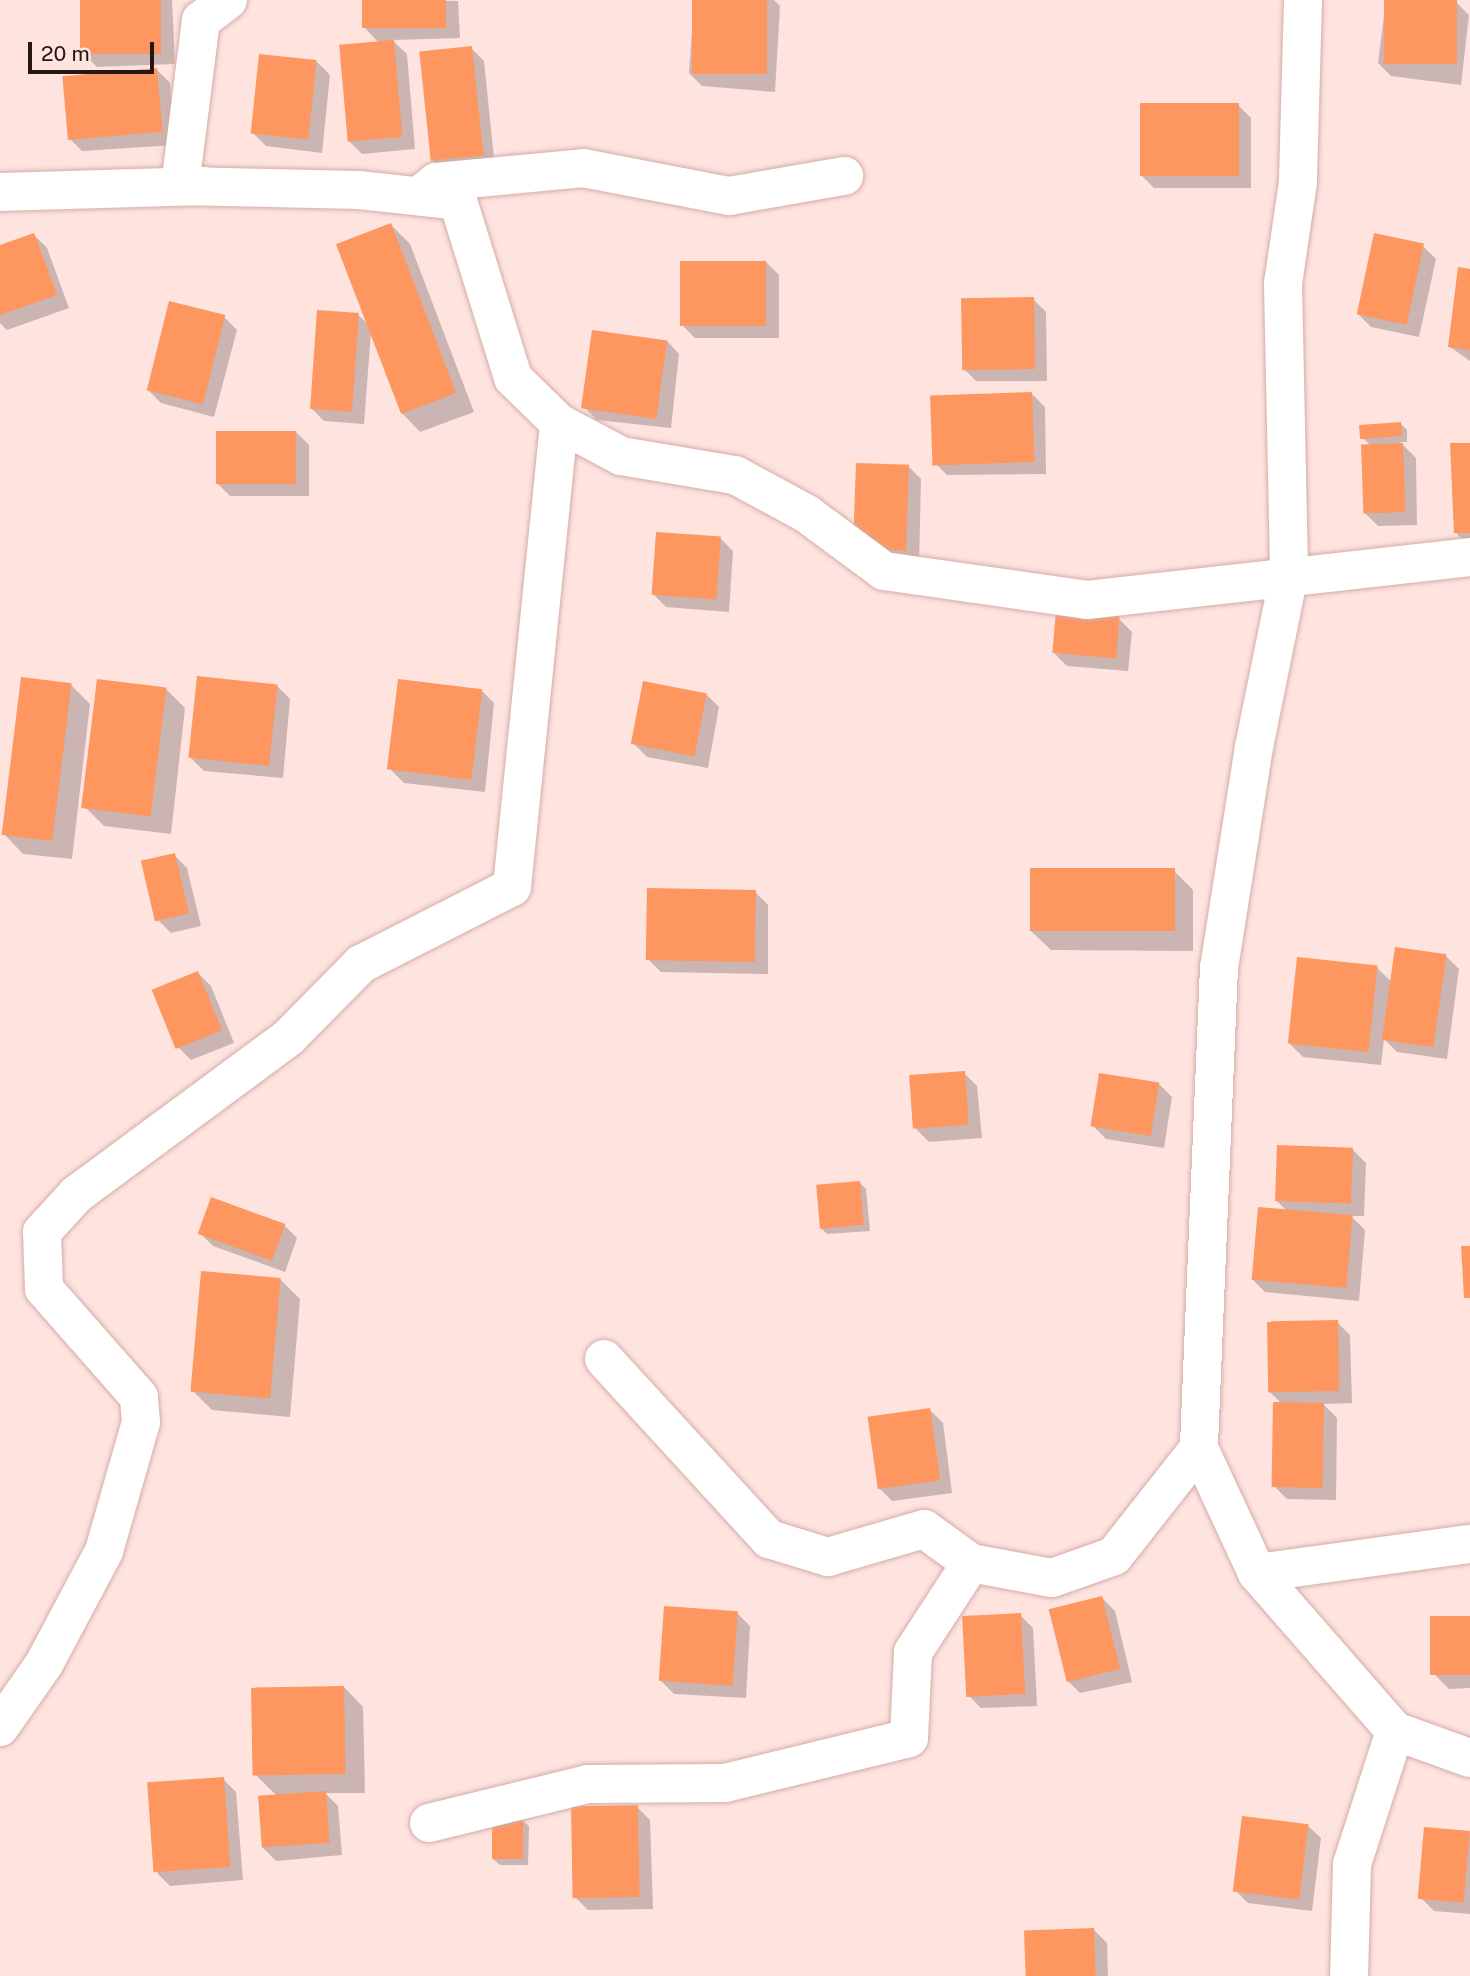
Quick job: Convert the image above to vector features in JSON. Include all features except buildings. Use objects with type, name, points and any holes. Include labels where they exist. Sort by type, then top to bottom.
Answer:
[{"type":"street","points":[[180,186],[201,20],[228,0]]},
{"type":"street","points":[[1303,0],[1298,182],[1283,283],[1289,575],[1254,747],[1219,967],[1199,1448],[1257,1573],[1395,1731],[1470,1758]]},
{"type":"street","points":[[0,192],[180,186],[425,191],[436,183],[583,168],[729,196],[844,176]]},
{"type":"street","points":[[180,186],[359,190],[458,201],[513,378],[559,423],[621,456],[735,475],[807,514],[884,571],[1087,600],[1289,575],[1470,557]]},
{"type":"street","points":[[0,1727],[44,1664],[104,1551],[141,1422],[139,1397],[44,1289],[42,1232],[77,1194],[289,1037],[361,964],[512,887],[559,423]]},
{"type":"street","points":[[604,1359],[769,1539],[828,1557],[924,1529],[971,1563],[1052,1578],[1114,1556],[1199,1448]]},
{"type":"street","points":[[1257,1573],[1470,1544]]},
{"type":"street","points":[[429,1823],[588,1784],[724,1783],[909,1738],[913,1652],[971,1563]]},
{"type":"street","points":[[1349,1976],[1352,1864],[1395,1731]]}]
